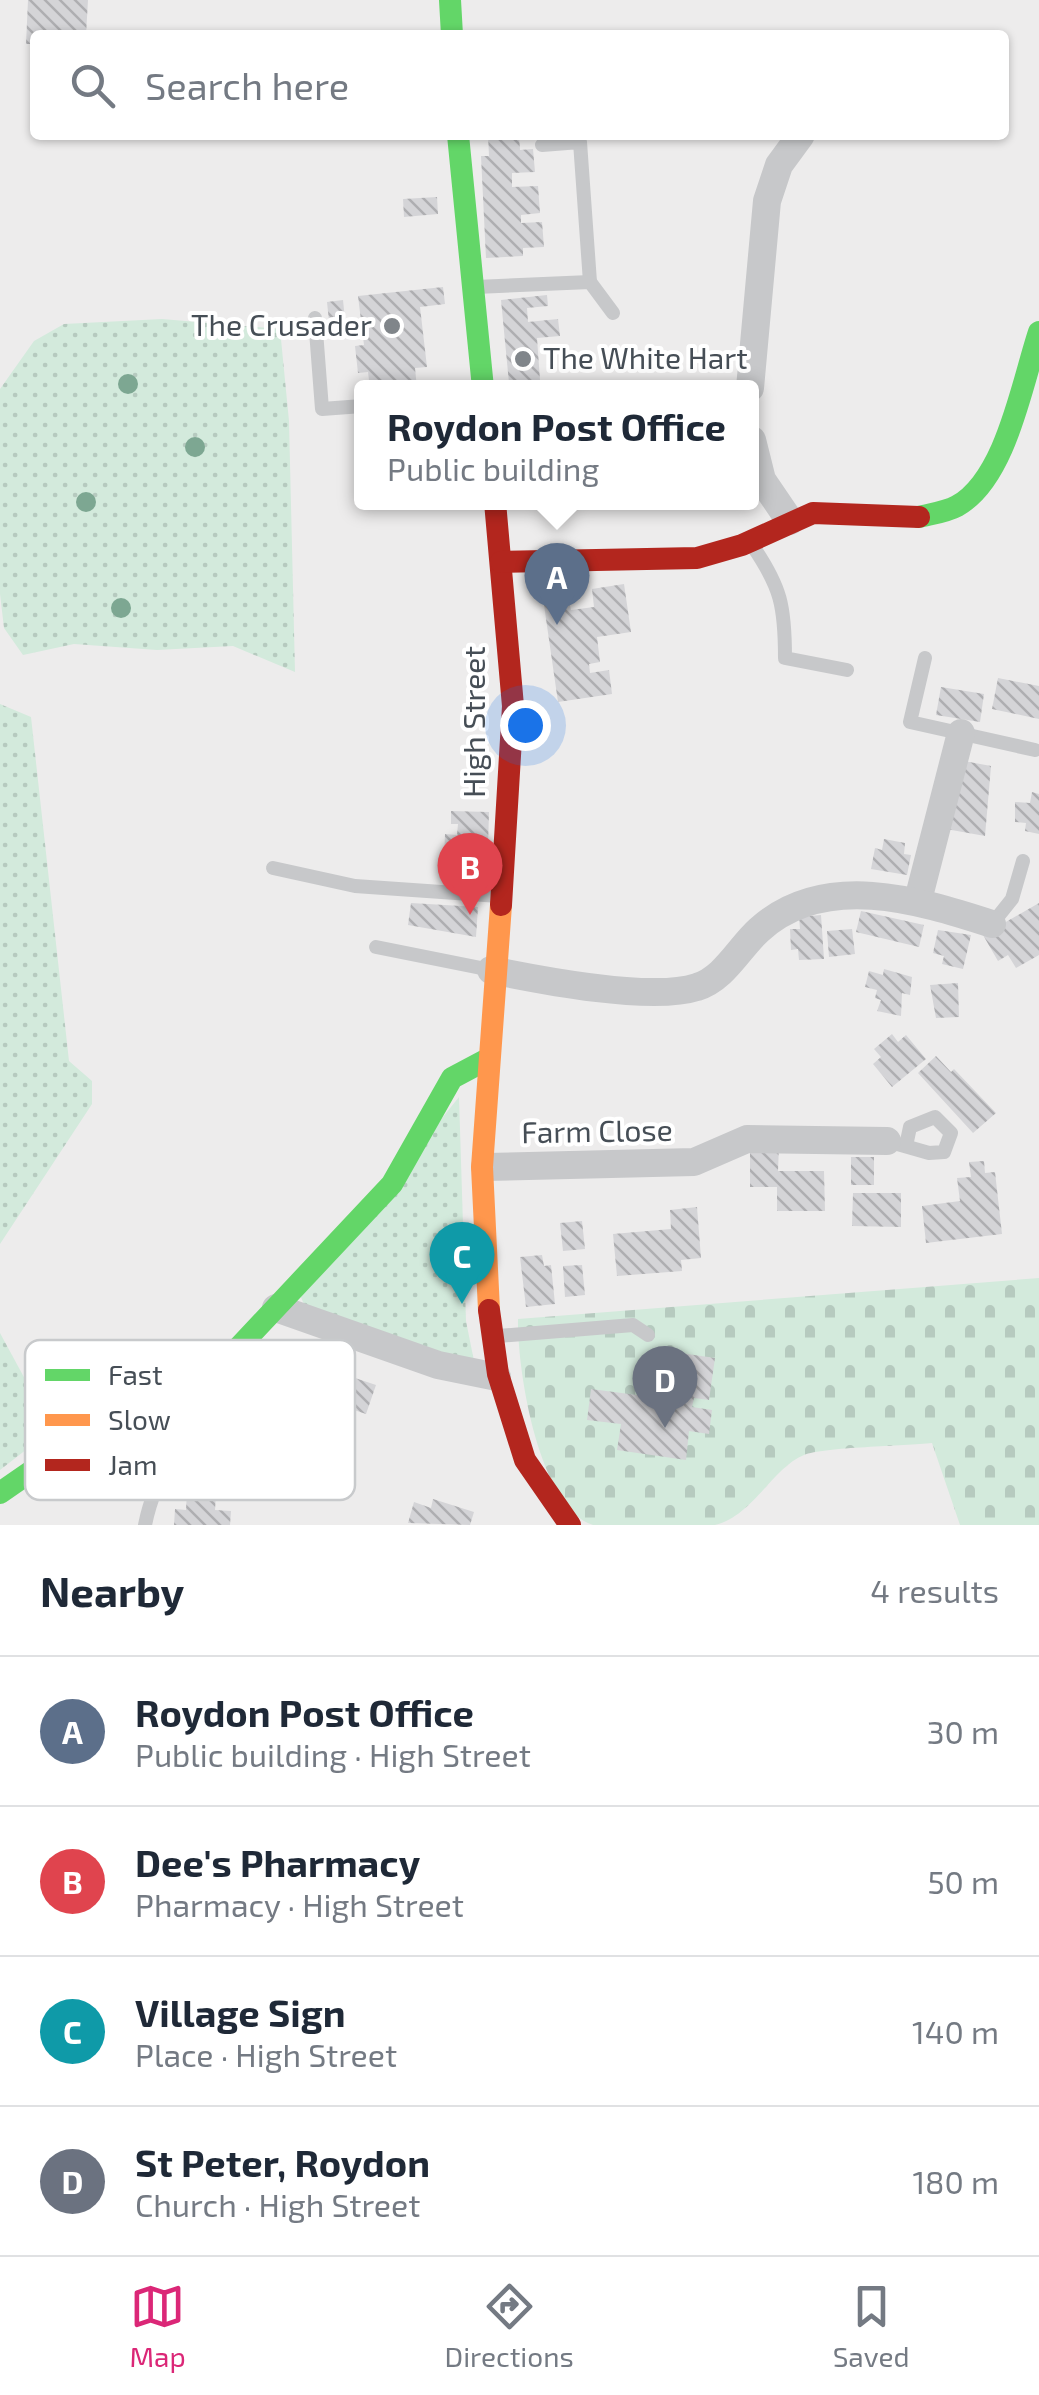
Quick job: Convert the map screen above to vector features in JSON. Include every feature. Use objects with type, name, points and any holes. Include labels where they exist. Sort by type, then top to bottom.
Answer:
[{"type":"main road","points":[[450,0],[452,30]]},
{"type":"main road","points":[[458,140],[482,380]]},
{"type":"main road","points":[[501,562],[697,558],[814,513],[917,518],[956,507],[982,486],[997,460],[1039,332]]},
{"type":"main road","name":"High Street","points":[[496,510],[513,715],[512,776],[484,1061],[484,1167],[492,1336],[497,1377],[524,1465],[570,1525]]},
{"type":"main road","points":[[246,1340],[392,1184],[452,1078],[484,1061]]},
{"type":"main road","points":[[0,1494],[25,1476]]},
{"type":"street","points":[[751,380],[767,202],[779,165],[797,140]]},
{"type":"street","points":[[759,468],[762,480],[790,520]]},
{"type":"street","points":[[918,900],[961,733]]},
{"type":"street","points":[[491,970],[583,988],[698,987],[727,967],[782,910],[858,894],[918,900],[992,924]]},
{"type":"street","name":"Farm Close","points":[[484,1167],[694,1162],[747,1139],[896,1144]]},
{"type":"street","points":[[276,1308],[467,1374],[497,1377]]},
{"type":"lane","points":[[542,145],[580,142],[590,282],[613,313]]},
{"type":"lane","points":[[471,287],[590,282]]},
{"type":"lane","points":[[315,318],[322,409],[354,407]]},
{"type":"lane","points":[[749,541],[776,580],[783,602],[786,658],[847,670]]},
{"type":"lane","points":[[925,658],[910,722],[1035,750]]},
{"type":"lane","points":[[992,924],[1012,900],[1023,861]]},
{"type":"lane","points":[[274,868],[355,886],[499,896]]},
{"type":"lane","points":[[376,946],[491,970]]},
{"type":"lane","points":[[253,1340],[276,1308]]},
{"type":"lane","points":[[492,1336],[633,1325],[648,1335]]},
{"type":"lane","points":[[145,1525],[150,1500]]},
{"type":"green space","points":[[162,319],[280,329],[289,421],[295,672],[233,646],[157,650],[74,644],[23,655],[4,628],[0,594],[0,389],[34,341],[64,324]]},
{"type":"green space","points":[[0,704],[31,717],[69,1061],[92,1081],[92,1104],[0,1244]]},
{"type":"green space","points":[[459,1097],[466,1321],[474,1361],[470,1365],[306,1309],[300,1295]]},
{"type":"green space","points":[[1039,1278],[1039,1525],[960,1525],[932,1443],[846,1448],[804,1455],[782,1470],[740,1512],[715,1525],[593,1525],[574,1513],[558,1492],[534,1434],[518,1319]]},
{"type":"green space","points":[[0,1333],[25,1379],[25,1451],[0,1470]]},
{"type":"building","points":[[28,0],[88,0],[86,30],[30,30],[30,44],[26,44]]},
{"type":"building","points":[[488,140],[519,140],[520,150],[533,149],[535,172],[512,173],[512,187],[538,186],[540,213],[521,215],[521,223],[542,222],[544,247],[523,248],[523,256],[486,258],[481,156],[489,156]]},
{"type":"building","points":[[437,197],[438,214],[404,217],[403,199]]},
{"type":"building","name":"The Crusader","points":[[443,287],[445,304],[420,307],[427,367],[415,368],[416,380],[369,380],[368,372],[358,373],[355,346],[364,345],[358,296]]},
{"type":"building","name":"The White Hart","points":[[547,295],[548,306],[527,308],[528,322],[558,319],[560,336],[537,338],[540,380],[509,380],[501,300]]},
{"type":"building","points":[[343,300],[345,320],[329,321],[327,302]]},
{"type":"building","points":[[624,584],[631,632],[597,637],[600,662],[589,664],[590,673],[609,670],[612,694],[558,702],[544,605],[569,601],[571,610],[594,607],[592,589]]},
{"type":"building","points":[[998,678],[1039,686],[1039,719],[992,709]]},
{"type":"building","points":[[941,687],[984,694],[980,722],[936,715]]},
{"type":"building","points":[[964,761],[991,766],[985,836],[946,829]]},
{"type":"building","points":[[1032,792],[1039,794],[1039,834],[1025,831],[1026,823],[1015,822],[1015,802],[1030,803]]},
{"type":"building","points":[[451,811],[489,812],[487,881],[456,880],[456,858],[444,858],[445,834],[457,835],[458,824],[451,824]]},
{"type":"building","points":[[884,839],[905,843],[904,854],[911,855],[907,875],[871,869],[875,848],[882,850]]},
{"type":"building","points":[[411,903],[478,907],[476,937],[408,925]]},
{"type":"building","points":[[1039,903],[1039,955],[1016,968],[1008,955],[998,961],[983,935]]},
{"type":"building","points":[[861,911],[924,925],[919,947],[856,932]]},
{"type":"building","points":[[821,915],[824,959],[799,960],[798,949],[791,950],[790,929],[800,929],[799,917]]},
{"type":"building","points":[[852,929],[855,954],[829,957],[827,931]]},
{"type":"building","points":[[938,930],[971,935],[963,969],[942,964],[944,956],[933,953]]},
{"type":"building","points":[[884,969],[912,977],[910,995],[902,993],[901,1016],[877,1011],[881,1000],[875,998],[877,990],[865,987],[869,971],[883,975]]},
{"type":"building","points":[[958,983],[959,1017],[936,1018],[930,985]]},
{"type":"building","points":[[892,1034],[898,1042],[906,1035],[926,1059],[892,1087],[873,1064],[881,1057],[874,1049]]},
{"type":"building","points":[[936,1056],[996,1113],[973,1133],[918,1073]]},
{"type":"building","points":[[750,1145],[779,1145],[778,1171],[824,1171],[825,1211],[777,1211],[777,1187],[750,1187]]},
{"type":"building","points":[[851,1157],[874,1157],[874,1185],[851,1185]]},
{"type":"building","points":[[984,1161],[985,1173],[995,1172],[1002,1234],[926,1243],[922,1206],[960,1201],[957,1178],[971,1177],[969,1162]]},
{"type":"building","points":[[853,1193],[901,1193],[901,1227],[852,1226]]},
{"type":"building","points":[[697,1207],[701,1258],[681,1260],[682,1271],[617,1276],[613,1234],[671,1229],[670,1210]]},
{"type":"building","points":[[582,1221],[585,1249],[563,1251],[560,1223]]},
{"type":"building","points":[[542,1255],[544,1266],[551,1265],[555,1304],[526,1307],[520,1257]]},
{"type":"building","points":[[582,1265],[585,1295],[565,1297],[563,1266]]},
{"type":"building","points":[[653,1349],[715,1358],[709,1400],[694,1398],[692,1407],[712,1410],[709,1434],[689,1431],[686,1460],[617,1450],[621,1424],[587,1420],[591,1389],[675,1400],[676,1395],[648,1391]]},
{"type":"building","points":[[355,1378],[376,1385],[366,1414],[355,1410]]},
{"type":"building","points":[[433,1499],[474,1512],[470,1525],[408,1523],[414,1502],[431,1508]]},
{"type":"building","points":[[187,1500],[216,1500],[215,1510],[231,1511],[230,1525],[174,1525],[175,1509],[186,1510]]},
{"type":"traffic: fast","points":[[450,0],[452,30]]},
{"type":"traffic: fast","points":[[458,140],[482,380]]},
{"type":"traffic: fast","points":[[919,517],[957,506],[988,475],[1010,428],[1039,332]]},
{"type":"traffic: fast","points":[[246,1340],[392,1184],[452,1078],[484,1061]]},
{"type":"traffic: fast","points":[[0,1493],[25,1476]]},
{"type":"traffic: slow","points":[[489,1310],[482,1167],[501,905]]},
{"type":"traffic: jam","points":[[496,510],[513,706],[501,905]]},
{"type":"traffic: jam","points":[[501,562],[697,558],[742,545],[813,513],[919,517]]},
{"type":"traffic: jam","points":[[489,1310],[498,1374],[525,1460],[570,1525]]},
{"type":"place","name":"The Crusader","points":[[392,326]]},
{"type":"place","name":"The White Hart","points":[[523,359]]},
{"type":"place","name":"Roydon Post Office","points":[[557,625]]},
{"type":"place","name":"Dee's Pharmacy","points":[[470,915]]},
{"type":"place","name":"Village Sign","points":[[462,1304]]},
{"type":"place","name":"St Peter, Roydon","points":[[665,1428]]}]
